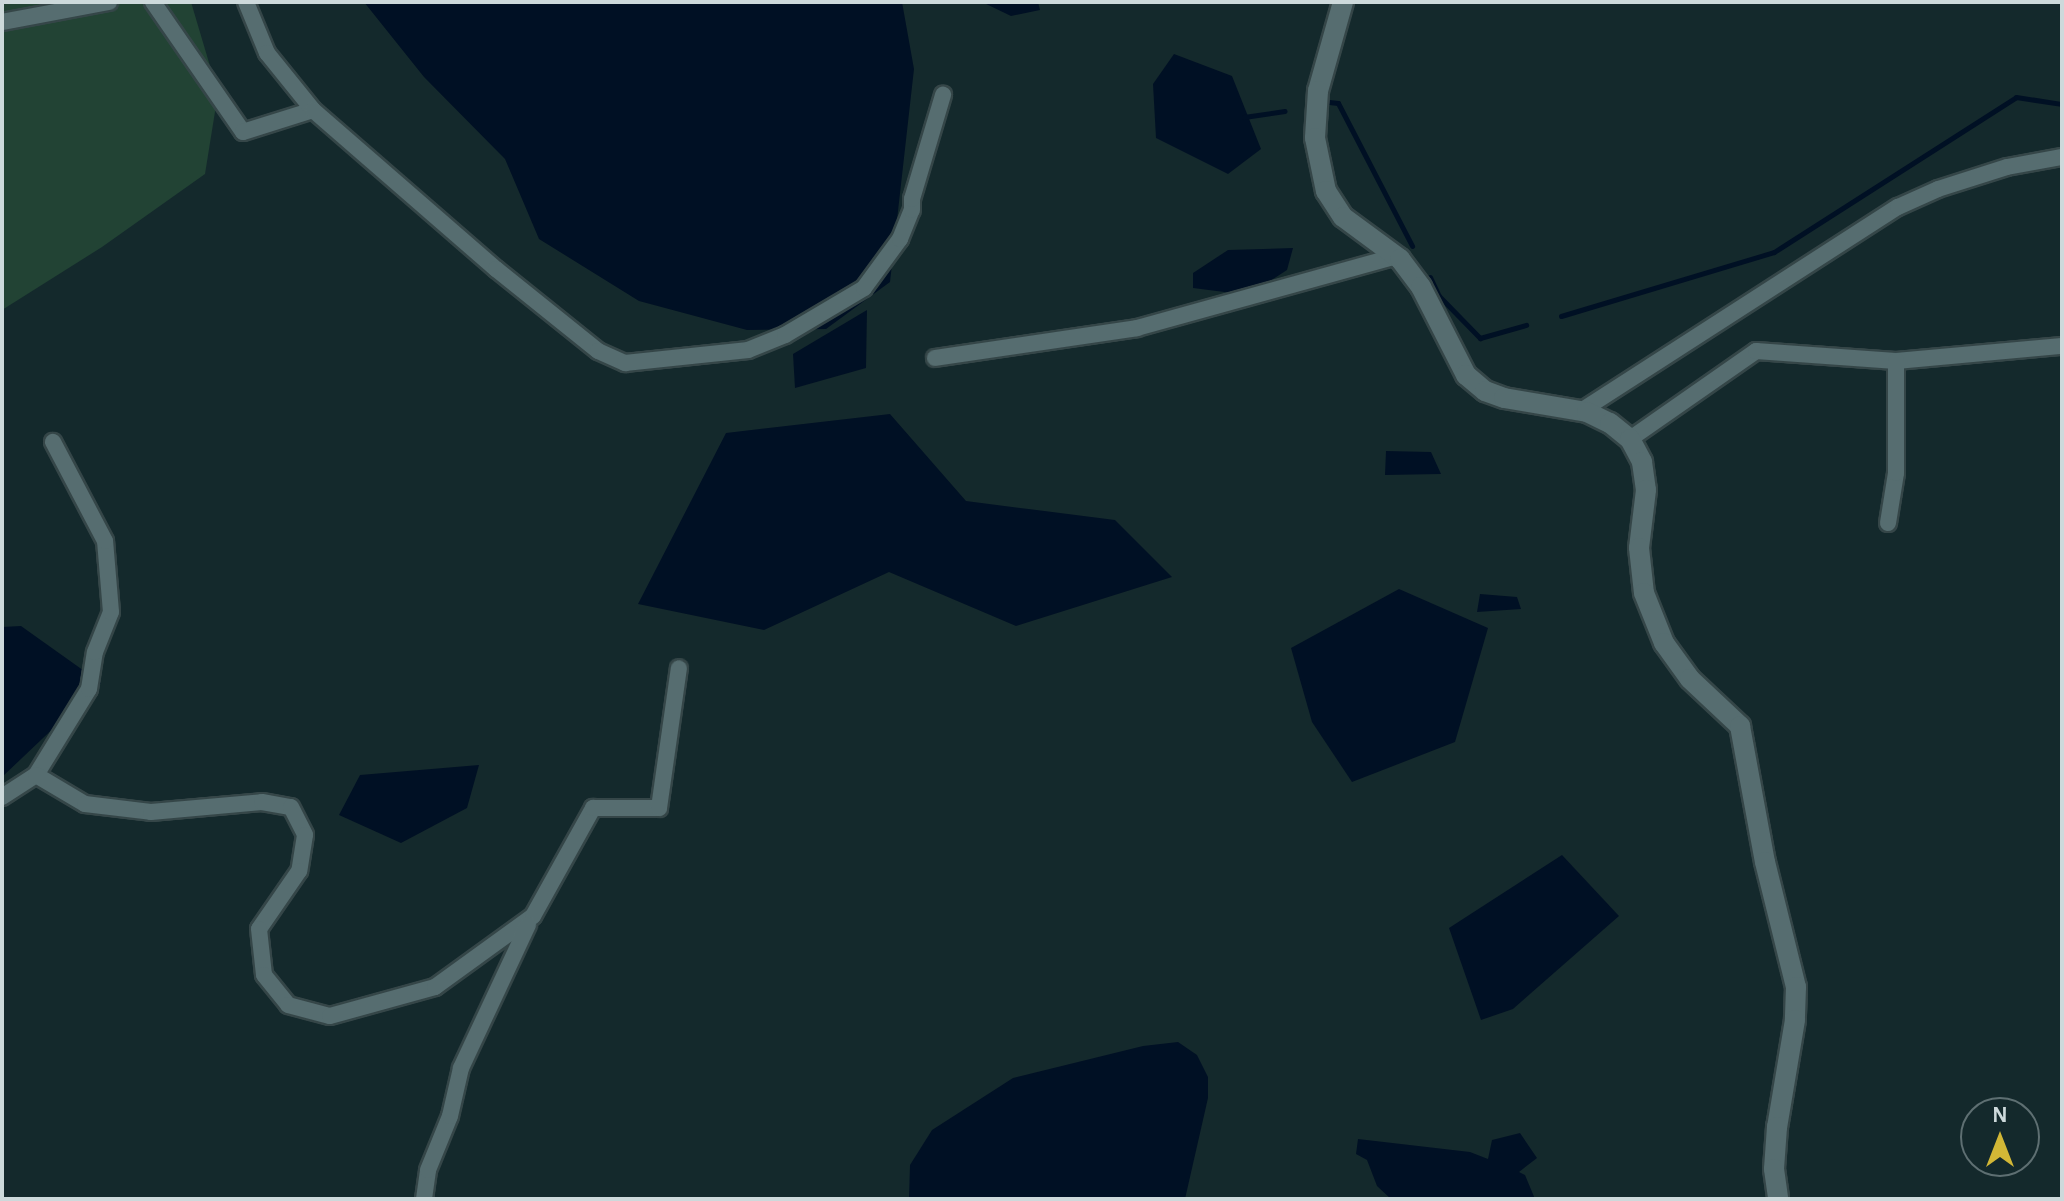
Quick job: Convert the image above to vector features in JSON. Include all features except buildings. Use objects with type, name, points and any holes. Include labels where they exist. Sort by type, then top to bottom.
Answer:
[{"type":"street","points":[[2,22],[109,2]]},
{"type":"street","points":[[153,2],[243,132],[313,110]]},
{"type":"street","points":[[246,2],[267,53],[313,110],[496,269],[598,351],[625,363],[748,350],[785,335],[864,288],[900,239],[912,210],[912,199],[943,95]]},
{"type":"street","points":[[1343,2],[1318,91],[1315,138],[1326,191],[1343,217],[1397,256],[1421,287],[1466,375],[1485,391],[1504,398],[1581,411],[1610,423],[1630,439],[1642,462],[1646,490],[1639,548],[1644,593],[1664,643],[1690,679],[1740,726],[1765,862],[1796,987],[1795,1020],[1777,1127],[1774,1169],[1778,1199]]},
{"type":"street","points":[[1581,411],[1898,207],[1938,189],[2007,167],[2062,157]]},
{"type":"street","points":[[935,358],[1137,328],[1397,256]]},
{"type":"street","points":[[1630,439],[1756,351],[1896,361],[2062,346]]},
{"type":"street","points":[[1888,523],[1896,473],[1896,361]]},
{"type":"street","points":[[2,797],[36,775],[89,689],[95,652],[111,612],[105,541],[53,442]]},
{"type":"street","points":[[424,1199],[428,1170],[450,1116],[461,1068],[515,945],[593,808],[659,808],[679,668]]},
{"type":"street","points":[[36,775],[85,804],[151,812],[262,802],[291,807],[305,835],[299,871],[259,929],[264,975],[288,1005],[330,1016],[435,987],[533,916]]},
{"type":"green space","points":[[2,2],[191,2],[218,93],[205,174],[102,247],[2,310]]},
{"type":"water","points":[[364,2],[902,2],[914,69],[890,282],[826,329],[747,330],[639,301],[539,239],[505,159],[424,77]]},
{"type":"water","points":[[982,2],[1038,2],[1040,10],[1011,16]]},
{"type":"water","points":[[1174,54],[1232,76],[1261,149],[1228,174],[1156,138],[1153,84]]},
{"type":"water","points":[[1293,248],[1287,270],[1248,295],[1193,288],[1193,273],[1228,250]]},
{"type":"water","points":[[867,310],[866,368],[795,388],[793,354]]},
{"type":"water","points":[[890,414],[966,501],[1115,520],[1172,577],[1016,626],[889,572],[764,630],[638,604],[726,433]]},
{"type":"water","points":[[1386,451],[1431,452],[1441,474],[1385,475]]},
{"type":"water","points":[[1399,589],[1488,628],[1455,742],[1352,782],[1312,722],[1291,648]]},
{"type":"water","points":[[1480,594],[1517,597],[1521,609],[1477,612]]},
{"type":"water","points":[[21,626],[101,683],[2,777],[2,627]]},
{"type":"water","points":[[479,765],[467,808],[401,843],[339,815],[360,775]]},
{"type":"water","points":[[1562,855],[1619,916],[1513,1009],[1481,1020],[1449,928]]},
{"type":"water","points":[[1178,1042],[1197,1055],[1208,1077],[1208,1098],[1185,1199],[909,1199],[910,1165],[932,1130],[1013,1078],[1143,1046]]},
{"type":"water","points":[[1520,1133],[1537,1158],[1519,1172],[1525,1175],[1535,1199],[1391,1199],[1377,1186],[1367,1160],[1356,1154],[1358,1139],[1470,1152],[1488,1159],[1492,1140]]},
{"type":"waterway","points":[[1561,316],[1774,252],[2016,97],[2062,104]]},
{"type":"waterway","points":[[1329,102],[1338,103],[1412,246]]},
{"type":"waterway","points":[[1244,117],[1285,111]]},
{"type":"waterway","points":[[1430,277],[1439,296],[1480,338],[1526,325]]}]
